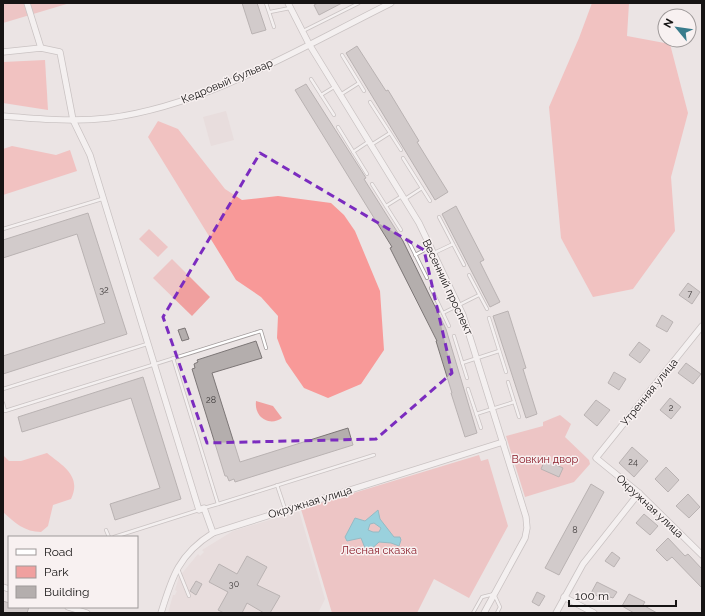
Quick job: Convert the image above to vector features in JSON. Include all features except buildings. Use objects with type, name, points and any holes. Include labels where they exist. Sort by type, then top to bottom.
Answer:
[{"type":"street","points":[[27,3],[41,48]]},
{"type":"street","name":"Кедровый бульвар","points":[[3,116],[73,120],[130,114],[187,100],[223,86],[309,44],[382,5],[391,3]]},
{"type":"street","name":"Весенний проспект","points":[[289,5],[309,44],[419,223],[459,305],[478,358],[526,517],[527,528],[525,538],[484,613]]},
{"type":"street","points":[[3,52],[41,48],[60,52],[73,120],[90,155],[102,199],[153,364],[202,509],[213,533]]},
{"type":"street","name":"Утренняя улица","points":[[596,458],[702,326]]},
{"type":"street","name":"Окружная улица","points":[[161,613],[178,567],[188,552],[196,544],[213,533],[285,509],[503,442]]},
{"type":"street","name":"Окружная улица","points":[[596,458],[638,494],[702,555]]},
{"type":"street","points":[[556,613],[589,555],[638,494]]},
{"type":"street","points":[[564,597],[594,613]]},
{"type":"street","points":[[71,608],[87,613]]},
{"type":"lane","points":[[266,3],[274,27]]},
{"type":"lane","points":[[302,32],[360,3]]},
{"type":"lane","points":[[270,12],[289,5]]},
{"type":"lane","points":[[342,55],[364,91]]},
{"type":"lane","points":[[311,79],[334,115]]},
{"type":"lane","points":[[340,95],[359,83]]},
{"type":"lane","points":[[321,95],[335,87]]},
{"type":"lane","points":[[370,102],[401,150]]},
{"type":"lane","points":[[338,127],[367,174]]},
{"type":"lane","points":[[353,152],[390,133]]},
{"type":"lane","points":[[403,158],[430,201]]},
{"type":"lane","points":[[372,184],[401,230]]},
{"type":"lane","points":[[386,206],[422,188]]},
{"type":"lane","points":[[3,229],[102,199]]},
{"type":"lane","points":[[439,217],[464,266]]},
{"type":"lane","points":[[408,240],[428,278]]},
{"type":"lane","points":[[433,253],[453,244]]},
{"type":"lane","points":[[415,255],[430,247]]},
{"type":"lane","points":[[469,275],[487,309]]},
{"type":"lane","points":[[431,288],[449,326]]},
{"type":"lane","points":[[443,313],[479,295]]},
{"type":"lane","points":[[489,318],[506,372]]},
{"type":"lane","points":[[3,404],[5,410],[261,331],[266,348]]},
{"type":"lane","points":[[454,336],[467,378]]},
{"type":"lane","points":[[3,389],[148,344]]},
{"type":"lane","points":[[462,363],[499,351]]},
{"type":"lane","points":[[173,358],[218,504]]},
{"type":"lane","points":[[508,382],[519,417]]},
{"type":"lane","points":[[468,389],[481,428]]},
{"type":"lane","points":[[476,414],[514,402]]},
{"type":"lane","points":[[117,536],[374,455]]},
{"type":"lane","points":[[277,485],[285,509]]},
{"type":"lane","points":[[106,530],[109,536]]},
{"type":"lane","points":[[178,567],[189,596]]},
{"type":"lane","points":[[473,613],[482,597],[494,594],[500,607],[497,613]]},
{"type":"highlighted area","points":[[260,153],[424,250],[452,373],[376,439],[207,443],[163,317]]},
{"type":"shaded area","points":[[592,3],[629,3],[627,36],[657,42],[657,48],[671,48],[688,113],[671,177],[675,231],[633,289],[593,297],[561,238],[549,107],[579,38]]},
{"type":"shaded area","points":[[45,60],[48,110],[3,103],[3,62]]},
{"type":"shaded area","points":[[226,111],[234,140],[211,146],[203,117]]},
{"type":"shaded area","points":[[158,121],[178,129],[225,189],[242,200],[278,196],[331,203],[344,215],[355,231],[380,291],[384,350],[361,384],[328,398],[304,388],[286,362],[277,338],[278,316],[261,297],[236,280],[148,137]]},
{"type":"shaded area","points":[[12,146],[56,155],[70,150],[77,171],[3,195],[3,149]]},
{"type":"shaded area","points":[[47,453],[69,472],[74,484],[74,491],[71,499],[53,505],[48,526],[41,532],[35,532],[20,526],[3,512],[3,455],[9,461],[21,461]]},
{"type":"shaded area","points":[[299,511],[325,599],[318,613],[168,613],[173,595],[175,595],[177,591],[175,590],[179,577],[198,554],[200,556],[204,552],[202,550],[233,531]]},
{"type":"green space","points":[[3,3],[70,3],[3,23]]},
{"type":"green space","points":[[149,229],[168,247],[158,257],[139,239]]},
{"type":"green space","points":[[172,259],[210,297],[192,316],[153,278]]},
{"type":"green space","points":[[256,401],[273,406],[282,418],[277,421],[268,421],[263,419],[257,412]]},
{"type":"green space","name":"Вовкин двор","points":[[560,415],[571,424],[565,437],[589,460],[590,464],[574,482],[525,497],[506,436],[543,426],[543,422]]},
{"type":"green space","name":"Лесная сказка","points":[[479,455],[481,461],[488,459],[508,526],[469,598],[434,579],[417,613],[332,613],[301,509]]},
{"type":"water","points":[[378,510],[380,519],[394,537],[400,537],[401,540],[399,546],[391,543],[379,542],[367,553],[361,538],[347,541],[345,537],[355,518],[365,521]],"holes":[[[374,523],[381,528],[379,532],[368,530],[370,524]]]}]
